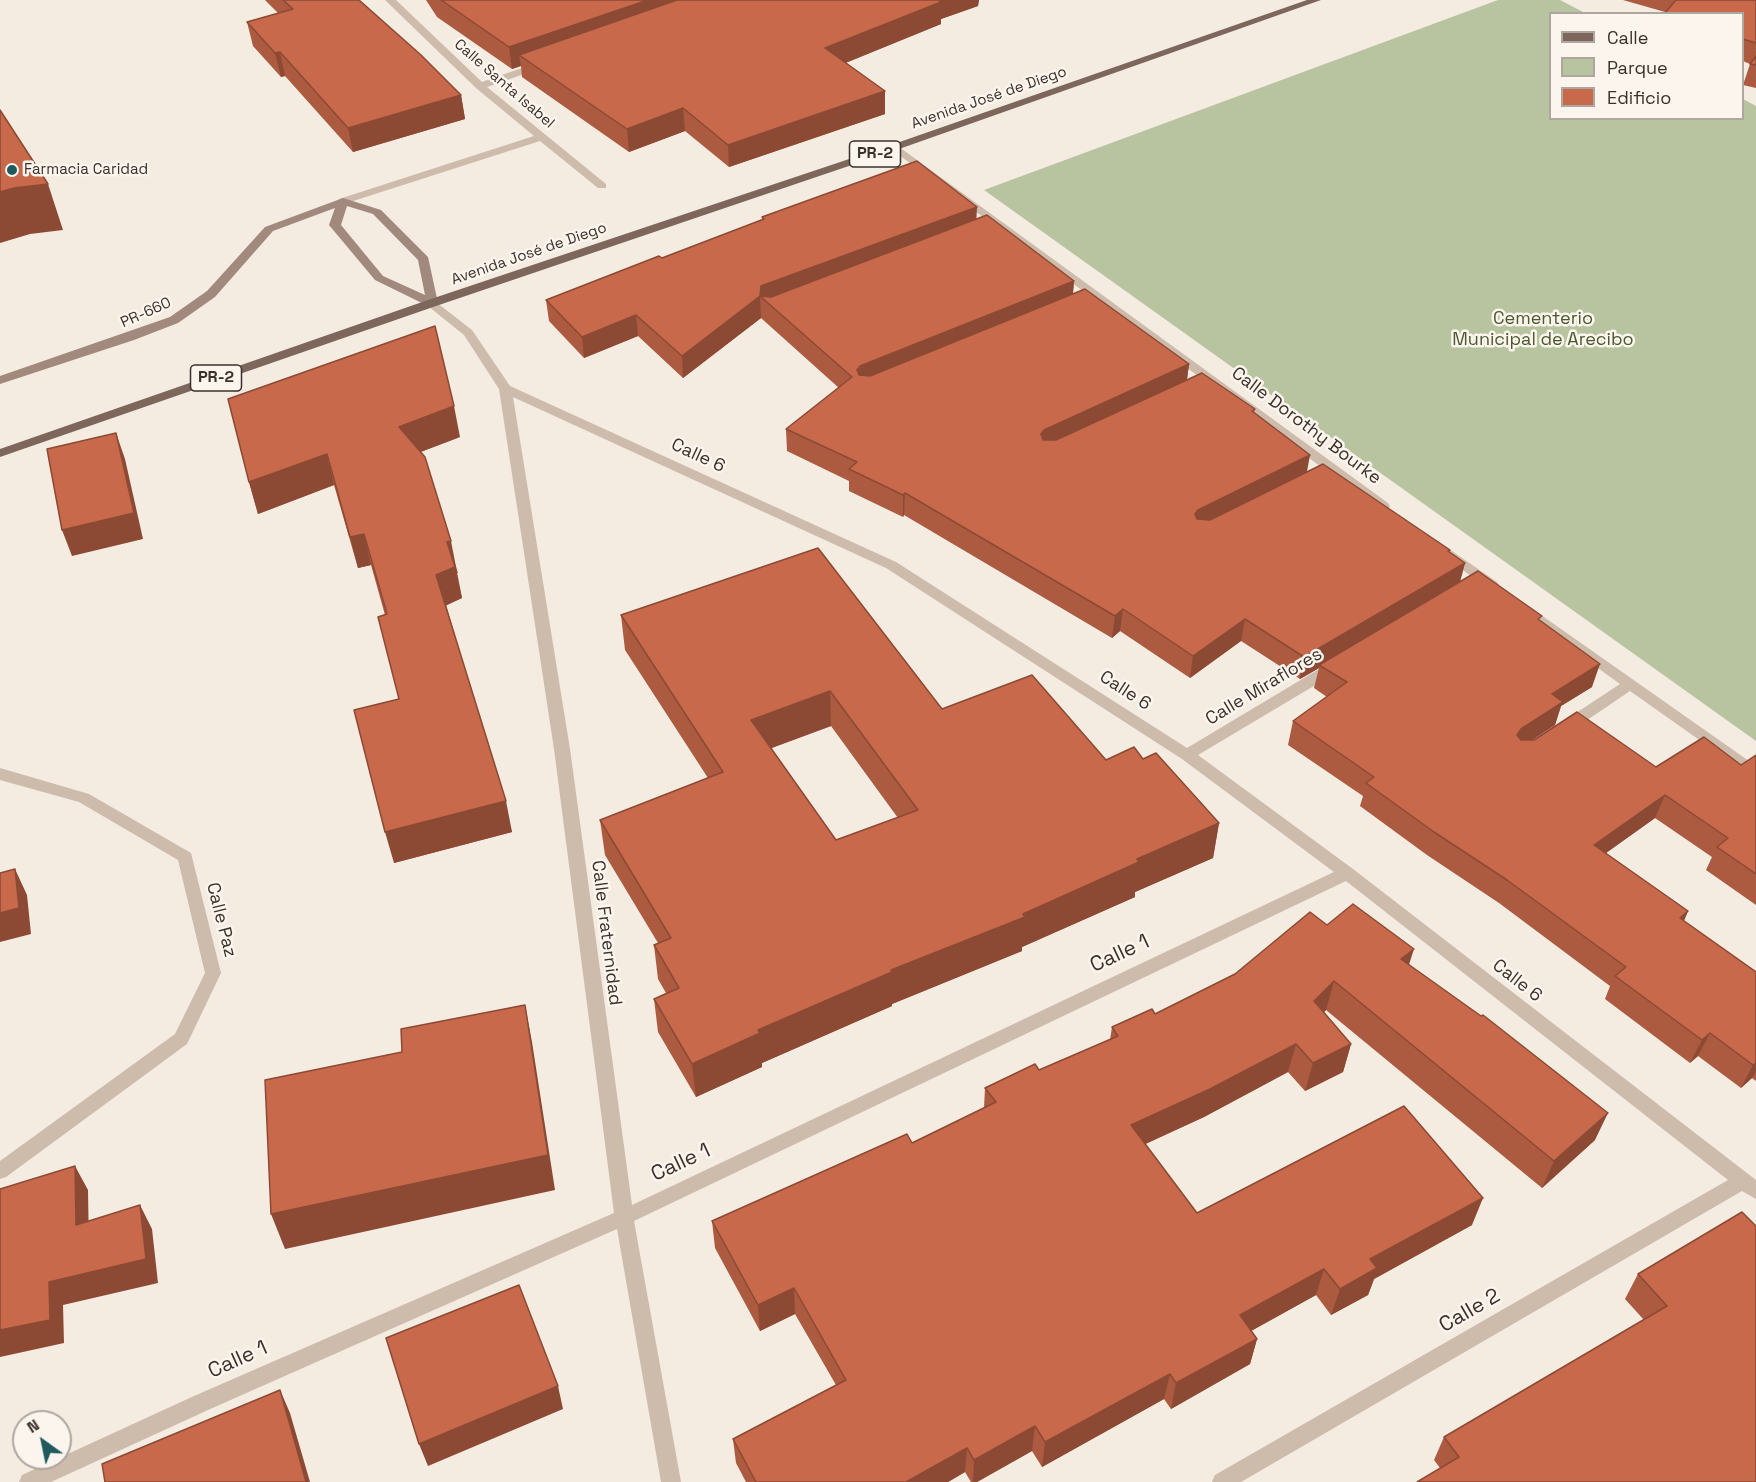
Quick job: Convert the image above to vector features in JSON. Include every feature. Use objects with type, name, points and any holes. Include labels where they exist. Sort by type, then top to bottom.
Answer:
[{"type":"main road","name":"Avenida José de Diego","points":[[432,303],[895,147],[1316,0]]},
{"type":"main road","name":"PR-2","points":[[0,453],[432,303]]},
{"type":"street","name":"Calle Santa Isabel","points":[[390,0],[480,86],[602,186]]},
{"type":"street","points":[[480,86],[548,63]]},
{"type":"street","points":[[342,201],[541,137]]},
{"type":"street","name":"Calle Dorothy Bourke","points":[[895,147],[1093,300],[1209,382],[1330,473],[1390,511]]},
{"type":"street","points":[[342,201],[335,225],[379,278],[432,303],[468,333],[506,389]]},
{"type":"street","points":[[342,201],[376,212],[424,259],[432,303]]},
{"type":"street","name":"PR-660","points":[[0,380],[174,320],[211,294],[269,229],[342,201]]},
{"type":"street","name":"Calle 6","points":[[506,389],[891,565],[1187,755],[1347,873],[1749,1186]]},
{"type":"street","name":"Calle Fraternidad","points":[[506,389],[562,749],[624,1217],[671,1482]]},
{"type":"street","points":[[1437,545],[1479,582],[1506,595],[1756,774]]},
{"type":"street","name":"Calle Miraflores","points":[[1187,755],[1351,658]]},
{"type":"street","points":[[1550,738],[1629,685]]},
{"type":"street","name":"Calle Paz","points":[[0,774],[84,798],[185,856],[213,973],[181,1039],[0,1171]]},
{"type":"street","name":"Calle 1","points":[[34,1481],[201,1402],[624,1217],[1347,873]]},
{"type":"street","name":"Calle 2","points":[[1222,1482],[1749,1186]]},
{"type":"green space","name":"Cementerio Municipal de Arecibo","points":[[1498,0],[1560,0],[1583,12],[1549,12],[1549,120],[1744,120],[1744,100],[1756,106],[1756,741],[984,190]]},
{"type":"building","points":[[283,0],[359,0],[421,55],[461,95],[348,128],[280,52],[275,53],[247,22],[293,9]]},
{"type":"building","points":[[441,0],[648,0],[509,47]]},
{"type":"building","points":[[677,0],[938,0],[941,2],[825,48],[885,91],[728,145],[683,108],[627,129],[519,55]]},
{"type":"building","points":[[1676,0],[1756,0],[1756,43],[1744,39],[1744,12],[1666,12]]},
{"type":"building","points":[[1756,56],[1756,65],[1750,64]]},
{"type":"building","points":[[0,110],[48,184],[0,192]]},
{"type":"building","points":[[917,161],[977,207],[761,286],[760,296],[682,356],[636,315],[582,337],[546,300],[659,256],[662,258],[764,219],[762,217]]},
{"type":"building","points":[[987,215],[1074,281],[860,366],[857,370],[859,375],[870,376],[1085,289],[1189,364],[1044,430],[1041,434],[1043,440],[1056,440],[1202,373],[1255,409],[1252,411],[1310,455],[1198,510],[1195,514],[1197,519],[1210,520],[1323,464],[1450,550],[1448,551],[1465,563],[1304,657],[1245,619],[1193,656],[1123,609],[1115,616],[905,493],[903,495],[849,469],[857,462],[786,429],[852,377],[760,296],[771,297]]},
{"type":"building","points":[[435,326],[454,406],[399,427],[425,457],[451,541],[447,542],[455,567],[436,575],[506,801],[385,832],[354,710],[399,699],[378,617],[387,614],[364,534],[350,537],[327,454],[249,482],[228,399]]},
{"type":"building","points":[[116,433],[134,513],[62,530],[47,449]]},
{"type":"building","points":[[818,548],[942,709],[1032,675],[1106,760],[1134,747],[1143,759],[1156,753],[1219,823],[1137,859],[1139,862],[1023,914],[1025,917],[891,970],[892,972],[758,1030],[760,1033],[692,1064],[654,999],[679,988],[654,945],[671,938],[600,820],[723,772],[621,615]],"holes":[[[830,691],[918,810],[836,840],[751,720]]]},
{"type":"building","points":[[1478,571],[1542,616],[1538,619],[1600,664],[1552,694],[1563,702],[1521,729],[1517,735],[1521,740],[1534,740],[1577,712],[1656,767],[1704,737],[1741,765],[1756,755],[1756,874],[1717,847],[1728,838],[1665,795],[1594,845],[1688,911],[1680,918],[1756,972],[1756,1063],[1753,1065],[1710,1033],[1702,1040],[1615,976],[1626,967],[1507,880],[1434,832],[1366,783],[1374,777],[1293,721],[1347,682],[1319,665]]},
{"type":"building","points":[[15,869],[19,908],[0,913],[0,873]]},
{"type":"building","points":[[1353,904],[1414,949],[1401,959],[1481,1016],[1483,1015],[1608,1113],[1554,1161],[1334,981],[1314,1001],[1351,1044],[1313,1063],[1296,1044],[1210,1089],[1131,1125],[1197,1213],[1404,1106],[1483,1198],[1370,1259],[1377,1268],[1340,1289],[1324,1269],[1240,1315],[1257,1339],[1176,1383],[1170,1374],[1045,1442],[1035,1426],[974,1460],[967,1448],[906,1482],[756,1482],[733,1439],[846,1380],[794,1288],[758,1305],[712,1221],[907,1134],[912,1143],[996,1102],[985,1088],[1035,1064],[1039,1070],[1118,1036],[1112,1027],[1152,1009],[1155,1014],[1235,974],[1310,912],[1327,925]]},
{"type":"building","points":[[525,1005],[548,1155],[271,1214],[265,1080],[402,1052],[401,1029]]},
{"type":"building","points":[[75,1166],[76,1225],[140,1205],[146,1259],[49,1282],[50,1320],[0,1330],[0,1189]]},
{"type":"building","points":[[1742,1212],[1756,1226],[1756,1482],[1417,1482],[1459,1457],[1444,1437],[1667,1306],[1638,1274]]},
{"type":"building","points":[[519,1285],[558,1386],[419,1444],[386,1338]]},
{"type":"building","points":[[280,1390],[306,1482],[105,1482],[102,1464]]},
{"type":"place","name":"Farmacia Caridad","points":[[12,170]]}]
